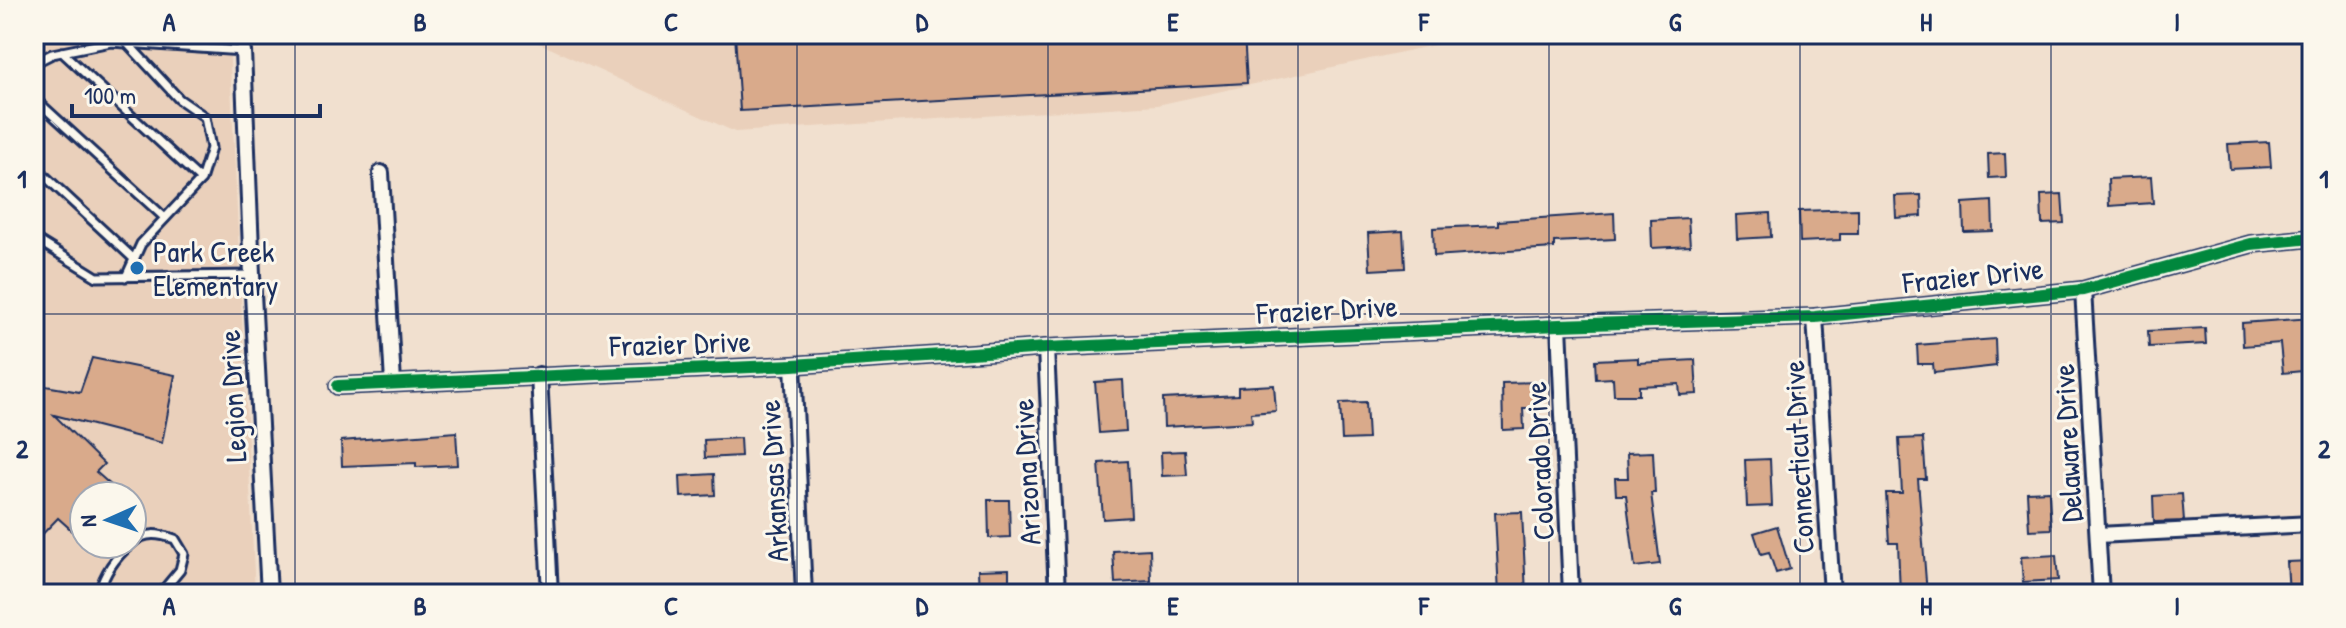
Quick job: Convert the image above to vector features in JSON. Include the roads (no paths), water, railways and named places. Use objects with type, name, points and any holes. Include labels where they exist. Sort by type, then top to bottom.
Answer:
[{"type":"street","name":"Legion Drive","points":[[243,51],[269,594]]},
{"type":"street","points":[[381,173],[393,383]]},
{"type":"street","name":"Frazier Drive","points":[[338,386],[793,365],[1046,348],[1815,317],[2083,290],[2251,244],[2312,238]]},
{"type":"street","name":"Delaware Drive","points":[[2083,290],[2101,594]]},
{"type":"street","name":"Connecticut Drive","points":[[1815,317],[1832,594]]},
{"type":"street","name":"Colorado Drive","points":[[1559,325],[1571,594]]},
{"type":"street","name":"Arizona Drive","points":[[1046,348],[1057,594]]},
{"type":"street","name":"Arkansas Drive","points":[[793,365],[804,594]]},
{"type":"street","points":[[539,375],[550,594]]},
{"type":"street","points":[[2098,535],[2312,524]]},
{"type":"lane","points":[[34,63],[62,52],[111,42],[243,51],[246,34]]},
{"type":"lane","points":[[1290,34],[1299,34]]},
{"type":"lane","points":[[126,277],[141,244],[201,180],[211,148],[205,117],[179,99],[129,45]]},
{"type":"lane","points":[[62,52],[201,180]]},
{"type":"lane","points":[[34,98],[165,218]]},
{"type":"lane","points":[[34,166],[134,259]]},
{"type":"lane","points":[[34,238],[97,277],[252,275]]},
{"type":"lane","points":[[148,535],[155,533],[175,539],[184,554],[180,570],[160,594]]},
{"type":"lane","points":[[98,594],[105,572],[114,560]]},
{"type":"place","name":"Park Creek Elementary","points":[[137,268]]}]
